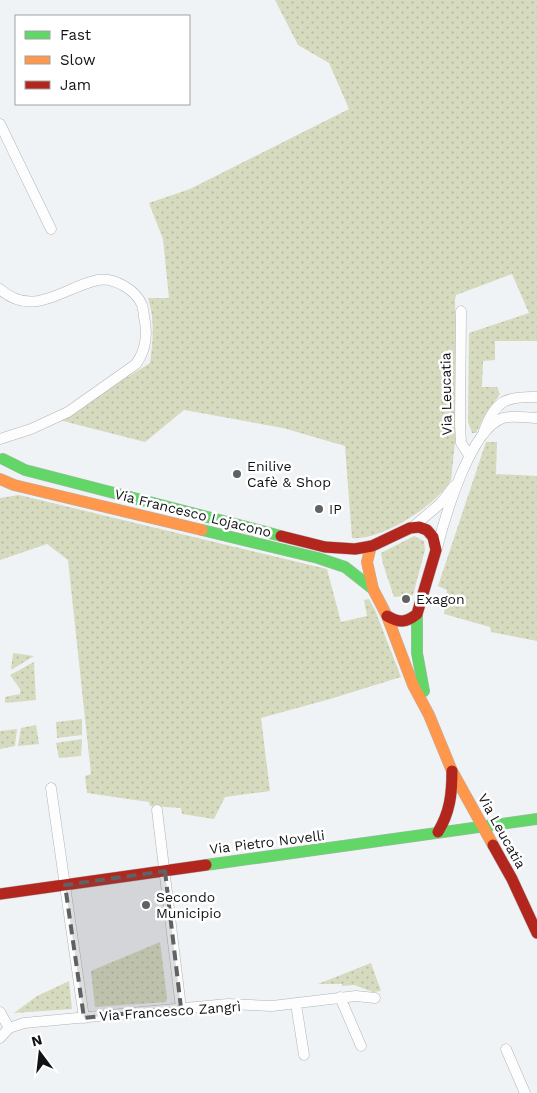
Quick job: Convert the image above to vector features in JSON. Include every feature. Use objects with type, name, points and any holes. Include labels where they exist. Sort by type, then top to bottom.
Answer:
[{"type":"main road","points":[[0,478],[6,471],[6,465],[1,457]]},
{"type":"main road","name":"Via Francesco Lojacono","points":[[1,457],[25,470],[325,547],[349,548],[371,546]]},
{"type":"main road","name":"Via Francesco Lojacono","points":[[0,478],[14,485],[345,566],[373,589]]},
{"type":"main road","points":[[373,589],[367,562],[371,546],[414,526],[424,528],[428,532],[435,542],[436,550]]},
{"type":"main road","name":"Via Leucatia","points":[[429,715],[415,643],[417,614],[436,550]]},
{"type":"main road","name":"Via Leucatia","points":[[373,589],[387,616],[413,686],[429,715],[452,771],[512,879],[537,933]]},
{"type":"main road","points":[[387,616],[396,622],[404,623],[410,621],[417,614]]},
{"type":"main road","name":"Via Leucatia","points":[[438,832],[446,820],[452,803],[452,771]]},
{"type":"main road","name":"Via Pietro Novelli","points":[[0,894],[537,819]]},
{"type":"street","points":[[0,124],[51,229]]},
{"type":"street","points":[[0,289],[8,296],[34,302],[50,299],[98,280],[109,280],[123,285],[133,293],[142,304],[145,320],[145,346],[143,354],[136,364],[68,412],[31,429],[0,440]]},
{"type":"street","name":"Via Leucatia","points":[[460,311],[460,424],[462,443],[469,455]]},
{"type":"street","points":[[483,434],[489,416],[503,401],[537,396]]},
{"type":"street","points":[[509,417],[511,404],[518,398]]},
{"type":"street","points":[[436,550],[443,524],[469,455],[483,434],[496,422],[509,417],[537,418]]},
{"type":"street","points":[[414,526],[441,503],[461,477]]},
{"type":"street","points":[[51,788],[84,1018]]},
{"type":"street","points":[[157,810],[181,1008]]},
{"type":"street","points":[[340,997],[361,1046]]},
{"type":"street","name":"Via Francesco Zangrì","points":[[9,1028],[24,1023],[228,1004],[272,1006],[340,997],[375,998]]},
{"type":"street","points":[[296,1004],[304,1055]]},
{"type":"street","points":[[0,1012],[9,1028],[0,1038]]},
{"type":"street","points":[[506,1049],[525,1093]]},
{"type":"highlighted area","points":[[165,871],[181,1008],[84,1018],[65,885]]},
{"type":"green space","points":[[275,0],[537,0],[537,341],[495,341],[495,360],[483,361],[482,387],[497,387],[500,394],[486,413],[476,433],[472,433],[468,422],[469,333],[529,313],[512,274],[456,295],[457,423],[451,480],[434,500],[407,520],[378,534],[364,537],[352,538],[345,446],[283,428],[184,410],[145,442],[59,420],[150,363],[153,331],[152,314],[148,298],[169,298],[163,239],[149,203],[190,189],[349,109],[329,63],[298,45]]},
{"type":"green space","points":[[486,442],[497,442],[496,474],[537,476],[537,641],[491,632],[490,627],[444,614],[447,590],[438,586]]},
{"type":"green space","points":[[19,495],[327,569],[341,622],[367,616],[364,600],[369,599],[401,677],[261,718],[270,791],[225,797],[214,819],[182,814],[181,808],[150,806],[149,802],[87,793],[85,776],[91,774],[68,560],[47,544],[0,560],[0,498]]},
{"type":"green space","points":[[414,536],[424,541],[425,550],[413,595],[394,597],[381,553]]},
{"type":"green space","points":[[13,653],[34,656],[11,670]]},
{"type":"green space","points":[[34,662],[36,700],[5,703],[5,697],[20,694],[20,689],[10,675]]},
{"type":"green space","points":[[82,719],[82,735],[57,738],[56,722]]},
{"type":"green space","points":[[36,725],[39,744],[18,746],[21,728]]},
{"type":"green space","points":[[17,729],[15,746],[0,749],[0,731]]},
{"type":"green space","points":[[82,739],[81,756],[59,758],[56,743]]},
{"type":"green space","points":[[160,942],[166,1002],[95,1007],[91,971]]},
{"type":"green space","points":[[371,963],[381,991],[373,992],[354,985],[318,984]]},
{"type":"green space","points":[[69,981],[72,1009],[14,1013],[37,996]]},
{"type":"traffic: fast","points":[[3,459],[25,470],[281,536]]},
{"type":"traffic: fast","points":[[202,530],[318,558],[345,567],[373,589]]},
{"type":"traffic: fast","points":[[417,614],[417,653],[424,691]]},
{"type":"traffic: fast","points":[[206,865],[537,819]]},
{"type":"traffic: slow","points":[[0,479],[14,485],[202,530]]},
{"type":"traffic: slow","points":[[371,546],[367,562],[373,589],[387,616],[413,685],[429,715],[452,771],[493,845]]},
{"type":"traffic: jam","points":[[281,536],[325,547],[355,549],[372,546],[410,528],[419,527],[427,530],[433,537],[436,550],[417,614],[402,621],[387,616]]},
{"type":"traffic: jam","points":[[438,832],[450,803],[452,771]]},
{"type":"traffic: jam","points":[[493,845],[512,879],[537,933]]},
{"type":"traffic: jam","points":[[0,894],[206,865]]},
{"type":"place","name":"Enilive Cafè & Shop","points":[[237,474]]},
{"type":"place","name":"IP","points":[[319,509]]},
{"type":"place","name":"Exagon","points":[[406,599]]},
{"type":"place","name":"Secondo Municipio","points":[[146,905]]}]
